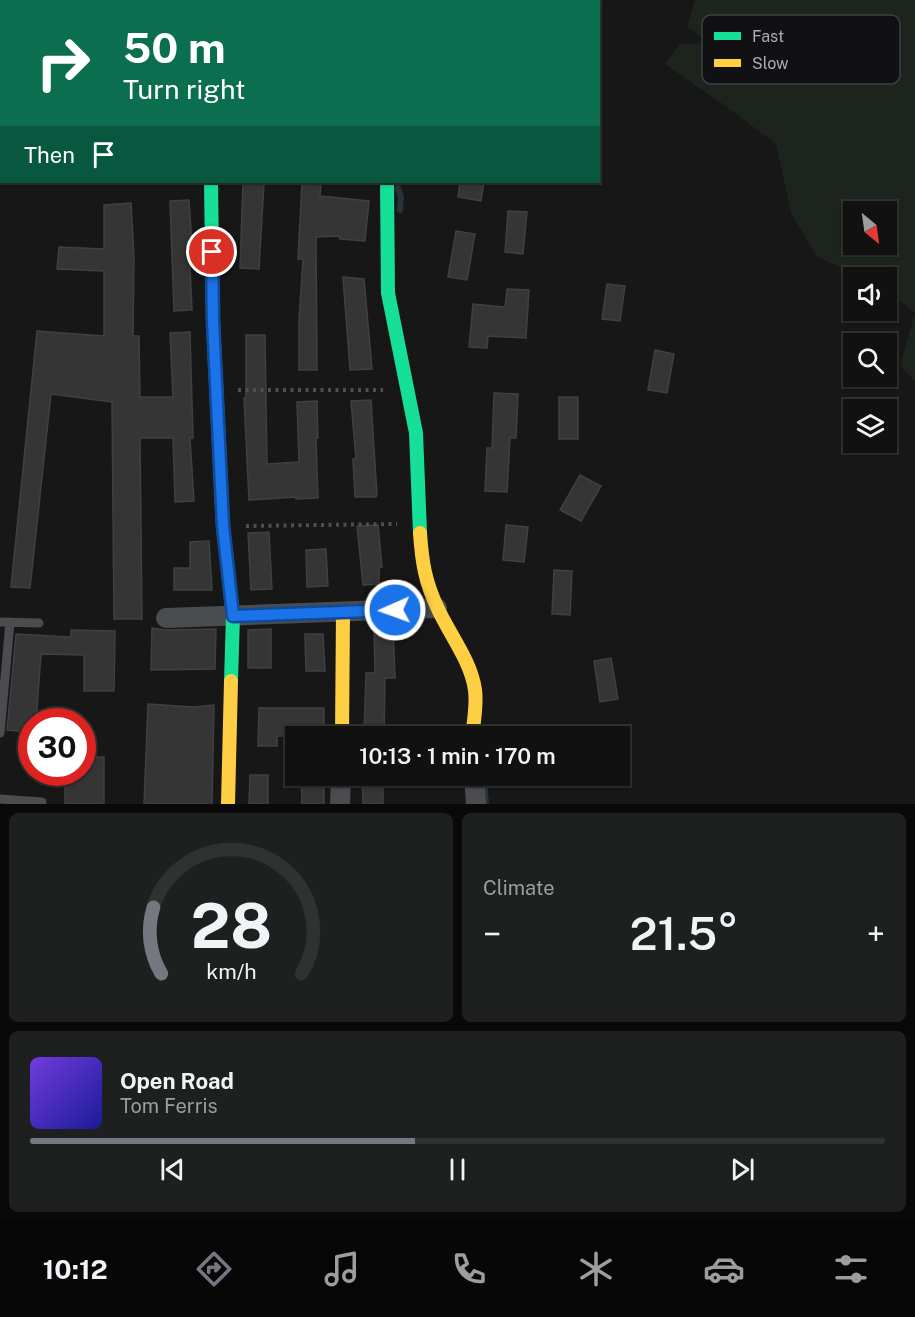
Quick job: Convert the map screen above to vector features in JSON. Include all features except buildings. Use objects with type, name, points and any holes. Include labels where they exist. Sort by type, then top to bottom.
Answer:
[{"type":"street","points":[[211,183],[216,390],[223,526],[233,616],[228,804]]},
{"type":"street","points":[[387,183],[388,293],[416,433],[423,570],[437,608],[470,670],[476,707],[473,726]]},
{"type":"street","points":[[166,618],[437,608]]},
{"type":"street","points":[[342,726],[343,612]]},
{"type":"street","points":[[340,804],[341,786]]},
{"type":"street","points":[[475,786],[476,804]]},
{"type":"lane","points":[[0,733],[5,622],[39,623]]},
{"type":"lane","points":[[0,799],[42,802]]},
{"type":"path","points":[[216,390],[408,390]]},
{"type":"path","points":[[223,526],[419,524]]},
{"type":"shaded area","points":[[695,0],[915,0],[915,313],[897,298],[897,267],[843,268],[817,257],[791,213],[776,144],[665,64],[680,44],[702,43],[702,84],[900,84],[900,15],[702,15],[702,37],[687,27]]},
{"type":"shaded area","points":[[915,313],[915,381],[900,366]]},
{"type":"waterway","points":[[398,188],[401,197],[400,210]]},
{"type":"waterway","points":[[485,786],[486,804]]},
{"type":"traffic: fast","points":[[211,183],[213,322],[223,526],[233,616],[231,681]]},
{"type":"traffic: fast","points":[[387,183],[388,293],[416,433],[420,533]]},
{"type":"traffic: slow","points":[[420,533],[423,563],[430,590],[465,658],[473,679],[476,701],[473,726]]},
{"type":"traffic: slow","points":[[342,726],[343,612]]},
{"type":"traffic: slow","points":[[228,804],[231,681]]},
{"type":"route","points":[[212,252],[213,322],[223,526],[233,616],[395,610]]}]
